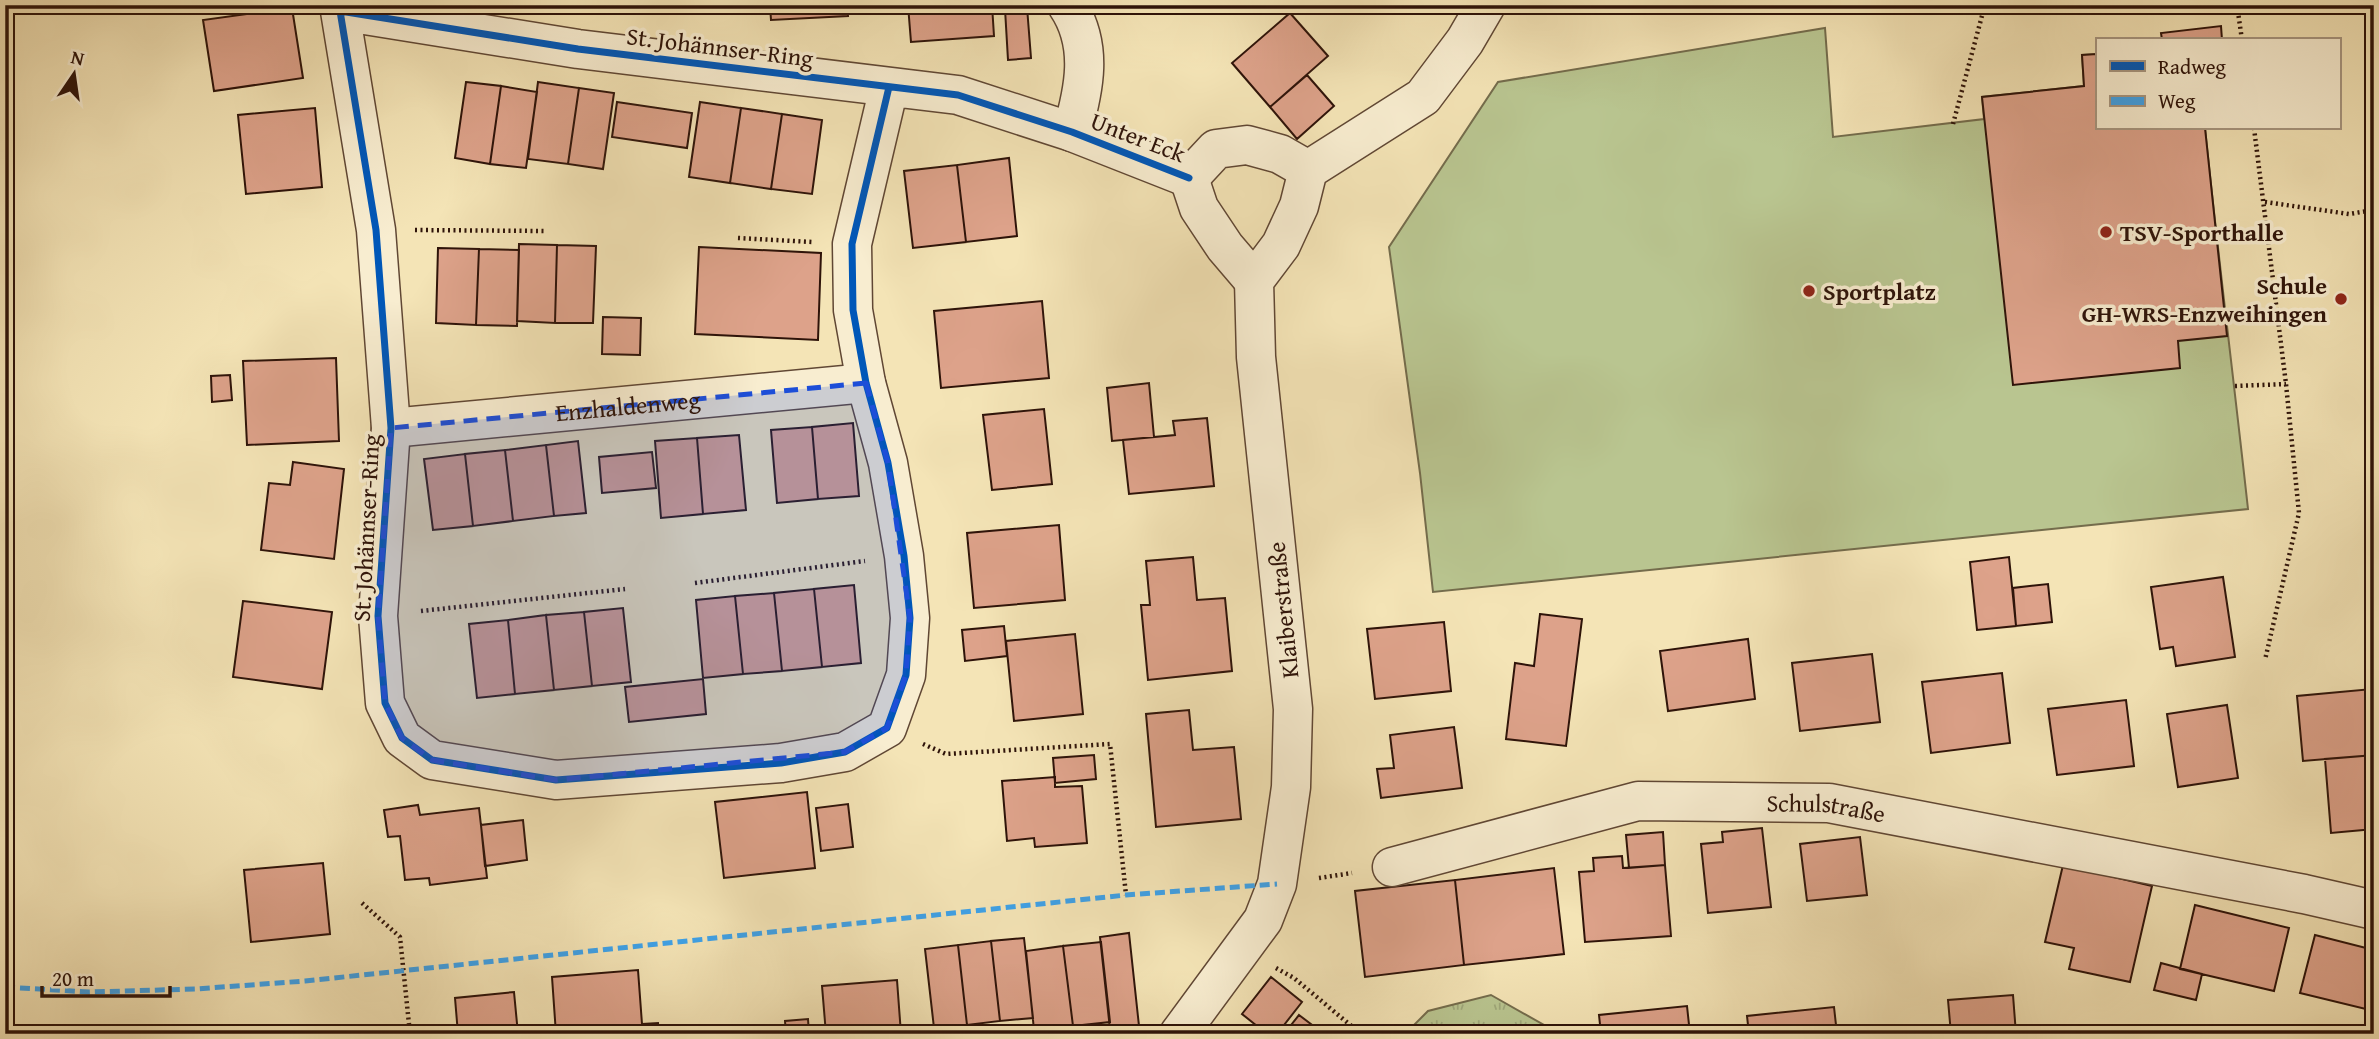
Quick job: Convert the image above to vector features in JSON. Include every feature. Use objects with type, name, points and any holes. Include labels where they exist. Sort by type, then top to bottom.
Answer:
[{"type":"street","name":"Unter Eck","points":[[1067,5],[1084,46],[1084,92],[1072,132],[1189,178],[1199,208],[1225,247],[1254,281]]},
{"type":"street","points":[[1254,281],[1281,245],[1299,206],[1308,170],[1423,97],[1465,41],[1486,5]]},
{"type":"street","name":"St. Johännser-Ring","points":[[887,727],[845,752],[781,763],[556,780],[432,760],[402,738],[386,703],[378,616],[391,428],[376,230],[340,11],[578,49],[958,95],[1072,132]]},
{"type":"street","points":[[887,727],[906,675],[910,618],[904,556],[888,463],[866,383],[853,310],[852,244],[889,87]]},
{"type":"street","points":[[1189,178],[1216,149],[1247,145],[1280,153],[1308,170]]},
{"type":"street","name":"Klaiberstraße","points":[[1179,1034],[1263,920],[1277,884],[1291,787],[1293,709],[1256,356],[1254,281]]},
{"type":"street","name":"Enzhaldenweg","points":[[391,428],[866,383]]},
{"type":"street","name":"Schulstraße","points":[[1392,867],[1637,801],[1829,803],[2291,891],[2374,910]]},
{"type":"path","points":[[1953,124],[1983,5]]},
{"type":"path","points":[[1983,12],[2063,5]]},
{"type":"path","points":[[2237,5],[2242,38]]},
{"type":"path","points":[[2254,130],[2265,202],[2299,513],[2265,660]]},
{"type":"path","points":[[2265,202],[2348,214],[2374,210]]},
{"type":"path","points":[[376,230],[545,231]]},
{"type":"path","points":[[738,239],[852,244]]},
{"type":"path","points":[[2235,386],[2286,384]]},
{"type":"path","points":[[695,583],[904,556]]},
{"type":"path","points":[[887,727],[946,754],[1110,744],[1126,895]]},
{"type":"path","points":[[1277,884],[1392,867]]},
{"type":"path","points":[[362,903],[400,937],[410,1034]]},
{"type":"path","points":[[1244,949],[1294,978],[1361,1034]]},
{"type":"highlighted area","points":[[866,383],[888,463],[910,618],[906,675],[887,728],[845,752],[556,780],[432,760],[402,738],[385,703],[378,616],[391,428]]},
{"type":"green space","name":"Sportplatz","points":[[1825,28],[1833,137],[1984,119],[1982,97],[2084,86],[2082,55],[2096,54],[2096,130],[2205,130],[2248,509],[1433,592],[1420,473],[1389,247],[1498,82]]},
{"type":"green space","points":[[1491,995],[1560,1034],[1405,1034],[1428,1011]]},
{"type":"building","points":[[770,5],[847,5],[848,16],[771,20]]},
{"type":"building","points":[[908,5],[992,5],[994,36],[911,42]]},
{"type":"building","points":[[2367,5],[2374,5],[2374,92],[2367,92]]},
{"type":"building","points":[[1027,7],[1031,58],[1008,60],[1005,9]]},
{"type":"building","points":[[292,8],[303,78],[214,91],[203,20]]},
{"type":"building","points":[[1290,13],[1328,56],[1270,107],[1232,63]]},
{"type":"building","points":[[2221,26],[2222,38],[2162,38],[2161,33]]},
{"type":"building","name":"TSV-Sporthalle","points":[[2096,54],[2096,130],[2205,130],[2227,336],[2178,341],[2180,368],[2013,385],[1982,97],[2084,86],[2082,55]]},
{"type":"building","points":[[1307,75],[1334,106],[1297,139],[1270,107]]},
{"type":"building","points":[[466,82],[501,86],[490,164],[455,158]]},
{"type":"building","points":[[538,82],[579,88],[568,164],[528,159]]},
{"type":"building","points":[[501,86],[537,92],[526,168],[490,164]]},
{"type":"building","points":[[579,88],[614,93],[603,169],[568,164]]},
{"type":"building","points":[[617,102],[692,113],[687,148],[612,137]]},
{"type":"building","points":[[700,102],[741,108],[730,183],[689,177]]},
{"type":"building","points":[[315,108],[322,187],[246,194],[238,115]]},
{"type":"building","points":[[741,108],[782,114],[771,189],[730,183]]},
{"type":"building","points":[[782,114],[822,120],[812,194],[771,189]]},
{"type":"building","points":[[1009,158],[1017,236],[966,242],[957,165]]},
{"type":"building","points":[[957,165],[966,242],[913,248],[904,171]]},
{"type":"building","points":[[519,244],[557,245],[555,323],[517,321]]},
{"type":"building","points":[[557,245],[596,246],[593,323],[555,323]]},
{"type":"building","points":[[699,247],[821,253],[818,340],[695,334]]},
{"type":"building","points":[[438,248],[479,249],[476,325],[436,323]]},
{"type":"building","points":[[479,249],[519,250],[517,326],[476,325]]},
{"type":"building","points":[[1042,301],[1049,378],[941,388],[934,311]]},
{"type":"building","points":[[603,317],[641,318],[640,355],[602,354]]},
{"type":"building","points":[[336,358],[339,441],[247,445],[243,361]]},
{"type":"building","points":[[230,375],[232,400],[212,402],[211,376]]},
{"type":"building","points":[[1149,383],[1154,437],[1112,441],[1107,388]]},
{"type":"building","points":[[1044,409],[1052,484],[992,490],[983,415]]},
{"type":"building","points":[[1207,418],[1214,486],[1129,494],[1123,440],[1175,435],[1173,421]]},
{"type":"building","points":[[853,423],[859,496],[818,499],[812,427]]},
{"type":"building","points":[[812,427],[818,499],[777,503],[771,430]]},
{"type":"building","points":[[739,435],[746,510],[703,514],[697,438]]},
{"type":"building","points":[[697,438],[703,514],[661,518],[655,441]]},
{"type":"building","points":[[578,441],[586,513],[554,516],[546,445]]},
{"type":"building","points":[[546,445],[554,516],[513,521],[505,450]]},
{"type":"building","points":[[505,450],[513,521],[473,526],[465,454]]},
{"type":"building","points":[[652,452],[656,488],[602,493],[599,457]]},
{"type":"building","points":[[465,454],[473,526],[433,530],[424,459]]},
{"type":"building","points":[[293,462],[344,469],[334,559],[261,550],[269,483],[290,485]]},
{"type":"building","points":[[1059,525],[1065,600],[974,608],[967,533]]},
{"type":"building","points":[[1193,557],[1197,600],[1225,598],[1232,671],[1148,680],[1141,605],[1150,605],[1146,561]]},
{"type":"building","points":[[2009,557],[2016,626],[1977,630],[1970,562]]},
{"type":"building","points":[[2223,577],[2235,657],[2176,666],[2173,647],[2160,649],[2151,587]]},
{"type":"building","points":[[2048,584],[2052,622],[2016,626],[2013,588]]},
{"type":"building","points":[[854,585],[861,663],[822,667],[814,589]]},
{"type":"building","points":[[814,589],[822,667],[782,671],[774,593]]},
{"type":"building","points":[[774,593],[782,671],[743,674],[735,596]]},
{"type":"building","points":[[735,596],[743,674],[703,678],[696,600]]},
{"type":"building","points":[[243,601],[332,612],[322,689],[233,677]]},
{"type":"building","points":[[623,608],[631,682],[592,686],[584,612]]},
{"type":"building","points":[[584,612],[592,686],[554,690],[546,615]]},
{"type":"building","points":[[1540,614],[1582,619],[1566,746],[1506,739],[1515,663],[1534,666]]},
{"type":"building","points":[[546,615],[554,690],[515,694],[508,620]]},
{"type":"building","points":[[508,620],[515,694],[477,698],[469,624]]},
{"type":"building","points":[[1444,622],[1451,691],[1375,699],[1367,629]]},
{"type":"building","points":[[1004,626],[1007,656],[965,661],[962,630]]},
{"type":"building","points":[[1075,634],[1083,714],[1014,721],[1006,641]]},
{"type":"building","points":[[1748,639],[1755,699],[1668,711],[1660,651]]},
{"type":"building","points":[[1872,654],[1880,722],[1800,731],[1792,663]]},
{"type":"building","points":[[2002,673],[2010,743],[1931,753],[1922,682]]},
{"type":"building","points":[[703,679],[706,714],[629,722],[625,687]]},
{"type":"building","points":[[2372,689],[2374,755],[2303,761],[2297,696]]},
{"type":"building","points":[[2126,700],[2134,766],[2057,775],[2048,709]]},
{"type":"building","points":[[2227,705],[2238,778],[2178,787],[2167,714]]},
{"type":"building","points":[[1189,710],[1193,750],[1234,747],[1241,819],[1156,827],[1146,714]]},
{"type":"building","points":[[1454,727],[1462,788],[1381,798],[1377,769],[1394,768],[1390,735]]},
{"type":"building","points":[[1094,755],[1096,779],[1055,783],[1053,758]]},
{"type":"building","points":[[2374,755],[2374,829],[2331,833],[2325,759]]},
{"type":"building","points":[[1055,777],[1055,787],[1082,786],[1087,843],[1035,847],[1034,838],[1007,841],[1002,781]]},
{"type":"building","points":[[807,792],[815,868],[724,878],[715,802]]},
{"type":"building","points":[[848,804],[853,847],[821,851],[816,808]]},
{"type":"building","points":[[418,805],[420,815],[479,808],[487,878],[430,885],[429,878],[405,880],[400,836],[388,837],[384,810]]},
{"type":"building","points":[[523,820],[527,860],[485,866],[481,825]]},
{"type":"building","points":[[1762,828],[1771,907],[1708,913],[1701,844],[1723,842],[1722,832]]},
{"type":"building","points":[[1663,832],[1665,865],[1629,868],[1626,835]]},
{"type":"building","points":[[1860,837],[1867,895],[1807,901],[1800,844]]},
{"type":"building","points":[[1622,856],[1623,868],[1665,865],[1671,936],[1585,942],[1579,872],[1594,871],[1593,858]]},
{"type":"building","points":[[323,863],[330,934],[251,942],[244,870]]},
{"type":"building","points":[[2063,865],[2152,886],[2130,982],[2069,969],[2074,948],[2045,942]]},
{"type":"building","points":[[1554,868],[1564,954],[1464,965],[1455,880]]},
{"type":"building","points":[[1455,880],[1464,965],[1365,977],[1355,891]]},
{"type":"building","points":[[2195,905],[2289,928],[2274,991],[2180,969]]},
{"type":"building","points":[[1129,933],[1139,1026],[1110,1029],[1100,937]]},
{"type":"building","points":[[2315,935],[2374,950],[2374,1011],[2300,993]]},
{"type":"building","points":[[1024,938],[1033,1018],[1000,1021],[991,941]]},
{"type":"building","points":[[991,941],[1000,1021],[967,1025],[958,945]]},
{"type":"building","points":[[1101,942],[1110,1022],[1073,1026],[1063,946]]},
{"type":"building","points":[[958,945],[967,1025],[934,1028],[925,949]]},
{"type":"building","points":[[1063,946],[1073,1026],[1034,1030],[1026,951]]},
{"type":"building","points":[[2161,963],[2202,974],[2196,1000],[2154,990]]},
{"type":"building","points":[[638,970],[642,1024],[658,1023],[659,1034],[556,1034],[552,977]]},
{"type":"building","points":[[1271,977],[1302,1002],[1277,1034],[1267,1034],[1242,1014]]},
{"type":"building","points":[[897,980],[901,1034],[826,1034],[822,986]]},
{"type":"building","points":[[514,992],[518,1034],[458,1034],[455,998]]},
{"type":"building","points":[[2013,995],[2016,1034],[1951,1034],[1948,1000]]},
{"type":"building","points":[[1687,1006],[1690,1034],[1601,1034],[1599,1015]]},
{"type":"building","points":[[1834,1007],[1837,1034],[1749,1034],[1747,1016]]},
{"type":"building","points":[[1299,1015],[1324,1034],[1284,1034]]},
{"type":"building","points":[[808,1019],[809,1034],[786,1034],[785,1021]]},
{"type":"building","points":[[1886,1027],[1887,1034],[1843,1034],[1843,1031]]},
{"type":"marked path","points":[[5,987],[89,992],[195,989],[305,981],[1126,895],[1277,884]]},
{"type":"cycle path","points":[[889,87],[852,244],[853,310],[866,383],[888,463],[904,556],[910,618],[906,675],[887,728],[845,752],[781,763],[556,780],[432,760],[402,738],[385,703],[378,616],[391,428],[376,230],[340,11],[578,49],[958,95],[1072,132],[1189,178]]},
{"type":"place","name":"TSV-Sporthalle","points":[[2106,232]]},
{"type":"place","name":"Sportplatz","points":[[1809,291]]},
{"type":"place","name":"Schule GH-WRS-Enzweihingen","points":[[2341,299]]}]
